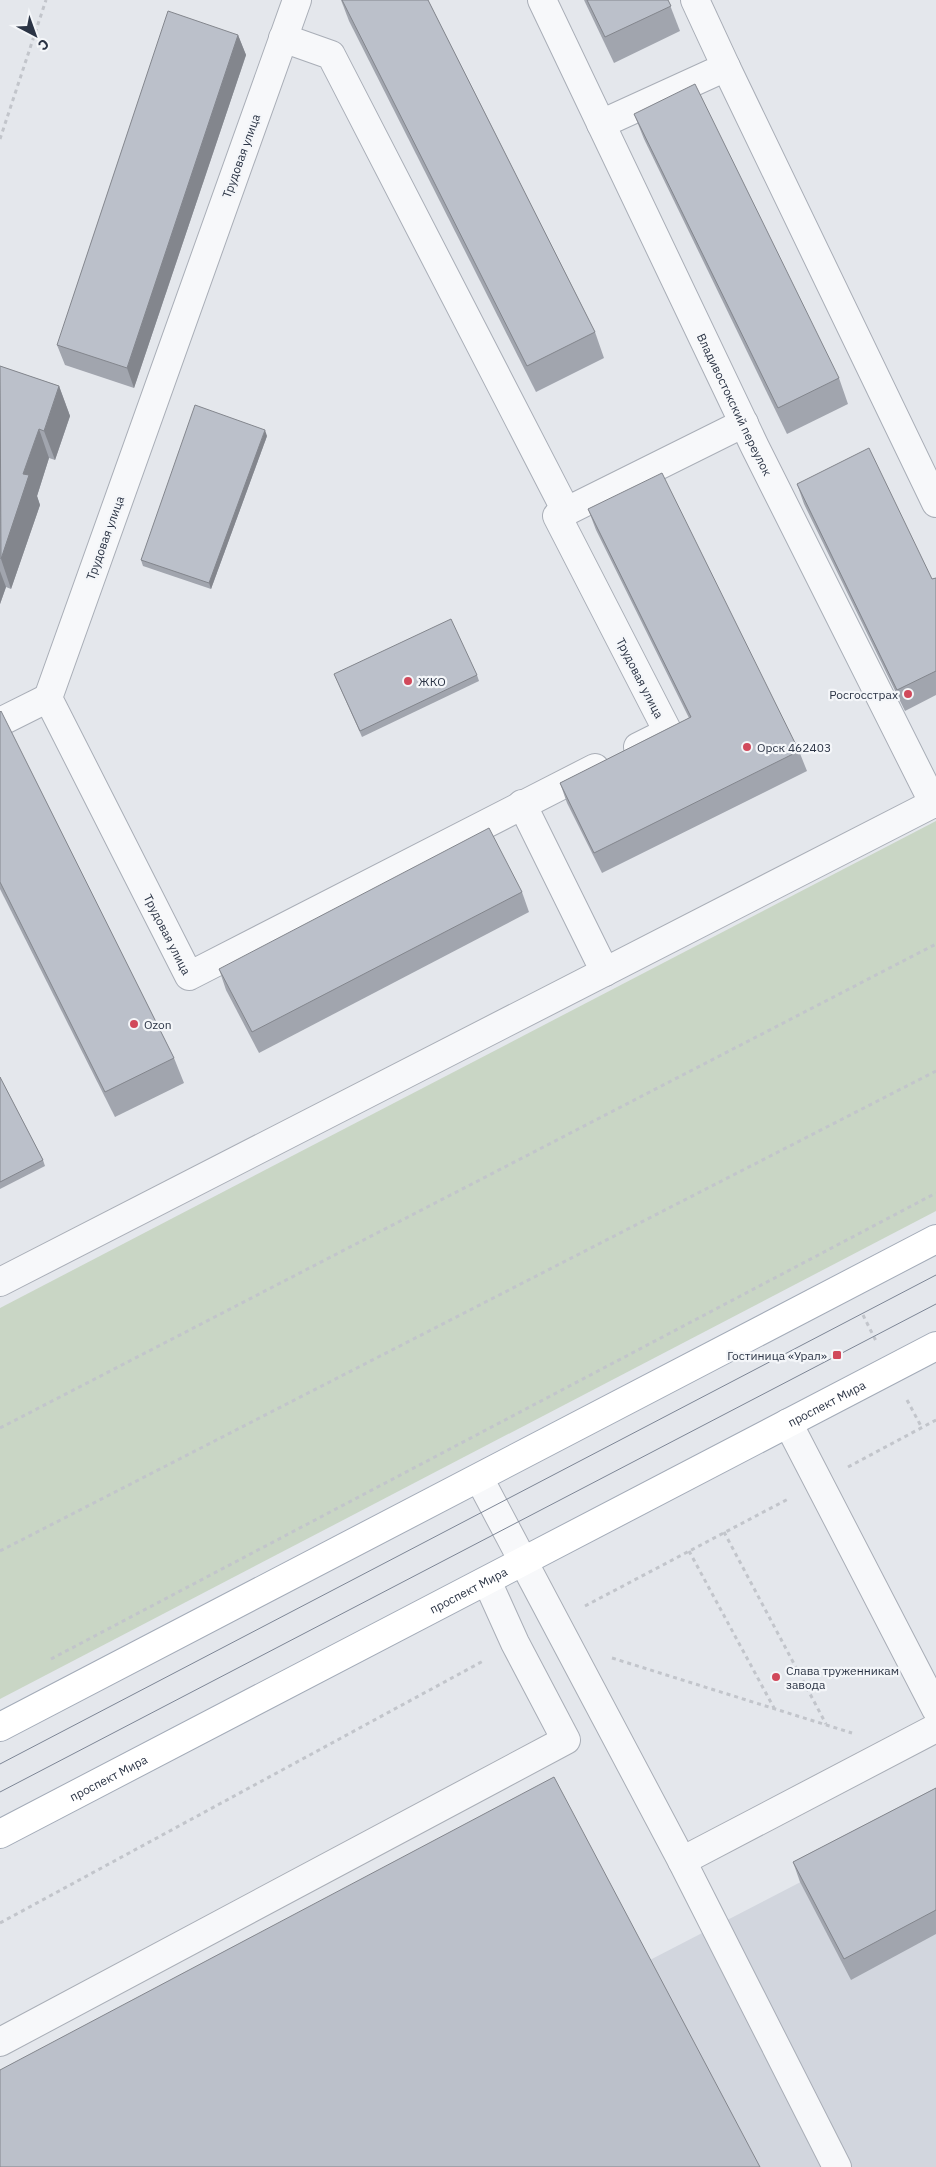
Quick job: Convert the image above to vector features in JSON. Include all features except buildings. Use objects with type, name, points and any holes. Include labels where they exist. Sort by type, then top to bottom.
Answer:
[{"type":"main road","points":[[0,1727],[936,1239]]},
{"type":"main road","name":"проспект Мира","points":[[0,1834],[936,1346]]},
{"type":"street","name":"Трудовая улица","points":[[297,0],[48,698],[189,976],[522,804],[668,732],[557,516],[566,511]]},
{"type":"street","name":"Владивостокский переулок","points":[[542,0],[744,423],[935,803]]},
{"type":"street","points":[[695,0],[936,503]]},
{"type":"street","points":[[283,38],[331,55],[566,511],[744,423]]},
{"type":"street","points":[[601,124],[726,67]]},
{"type":"street","points":[[0,722],[48,698]]},
{"type":"street","points":[[0,1282],[935,803]]},
{"type":"street","points":[[522,804],[605,972]]},
{"type":"street","points":[[788,1423],[936,1708]]},
{"type":"street","points":[[478,1478],[682,1861],[837,2167]]},
{"type":"street","points":[[0,2042],[566,1740],[516,1643],[487,1580]]},
{"type":"street","points":[[682,1861],[936,1728]]},
{"type":"path","points":[[0,139],[46,0]]},
{"type":"path","points":[[0,1428],[936,944]]},
{"type":"path","points":[[0,1551],[936,1070]]},
{"type":"path","points":[[44,1663],[936,1193]]},
{"type":"path","points":[[561,1633],[689,1551],[936,1420]]},
{"type":"path","points":[[724,1532],[826,1725]]},
{"type":"path","points":[[689,1551],[774,1708]]},
{"type":"path","points":[[561,1633],[774,1708],[898,1747]]},
{"type":"path","points":[[0,1923],[516,1643]]},
{"type":"shaded area","points":[[936,1812],[936,2167],[0,2167],[648,1961]]},
{"type":"green space","points":[[936,821],[936,1211],[0,1699],[0,1308]]},
{"type":"tram line","points":[[0,1764],[936,1275]]},
{"type":"tram line","points":[[0,1792],[936,1304]]},
{"type":"place","name":"ЖКО","points":[[408,681]]},
{"type":"place","name":"Росгосстрах","points":[[908,694]]},
{"type":"place","name":"Орск 462403","points":[[747,747]]},
{"type":"place","name":"Ozon","points":[[134,1024]]},
{"type":"place","name":"Гостиница «Урал»","points":[[837,1355]]},
{"type":"place","name":"Слава труженникам завода","points":[[776,1677]]}]
